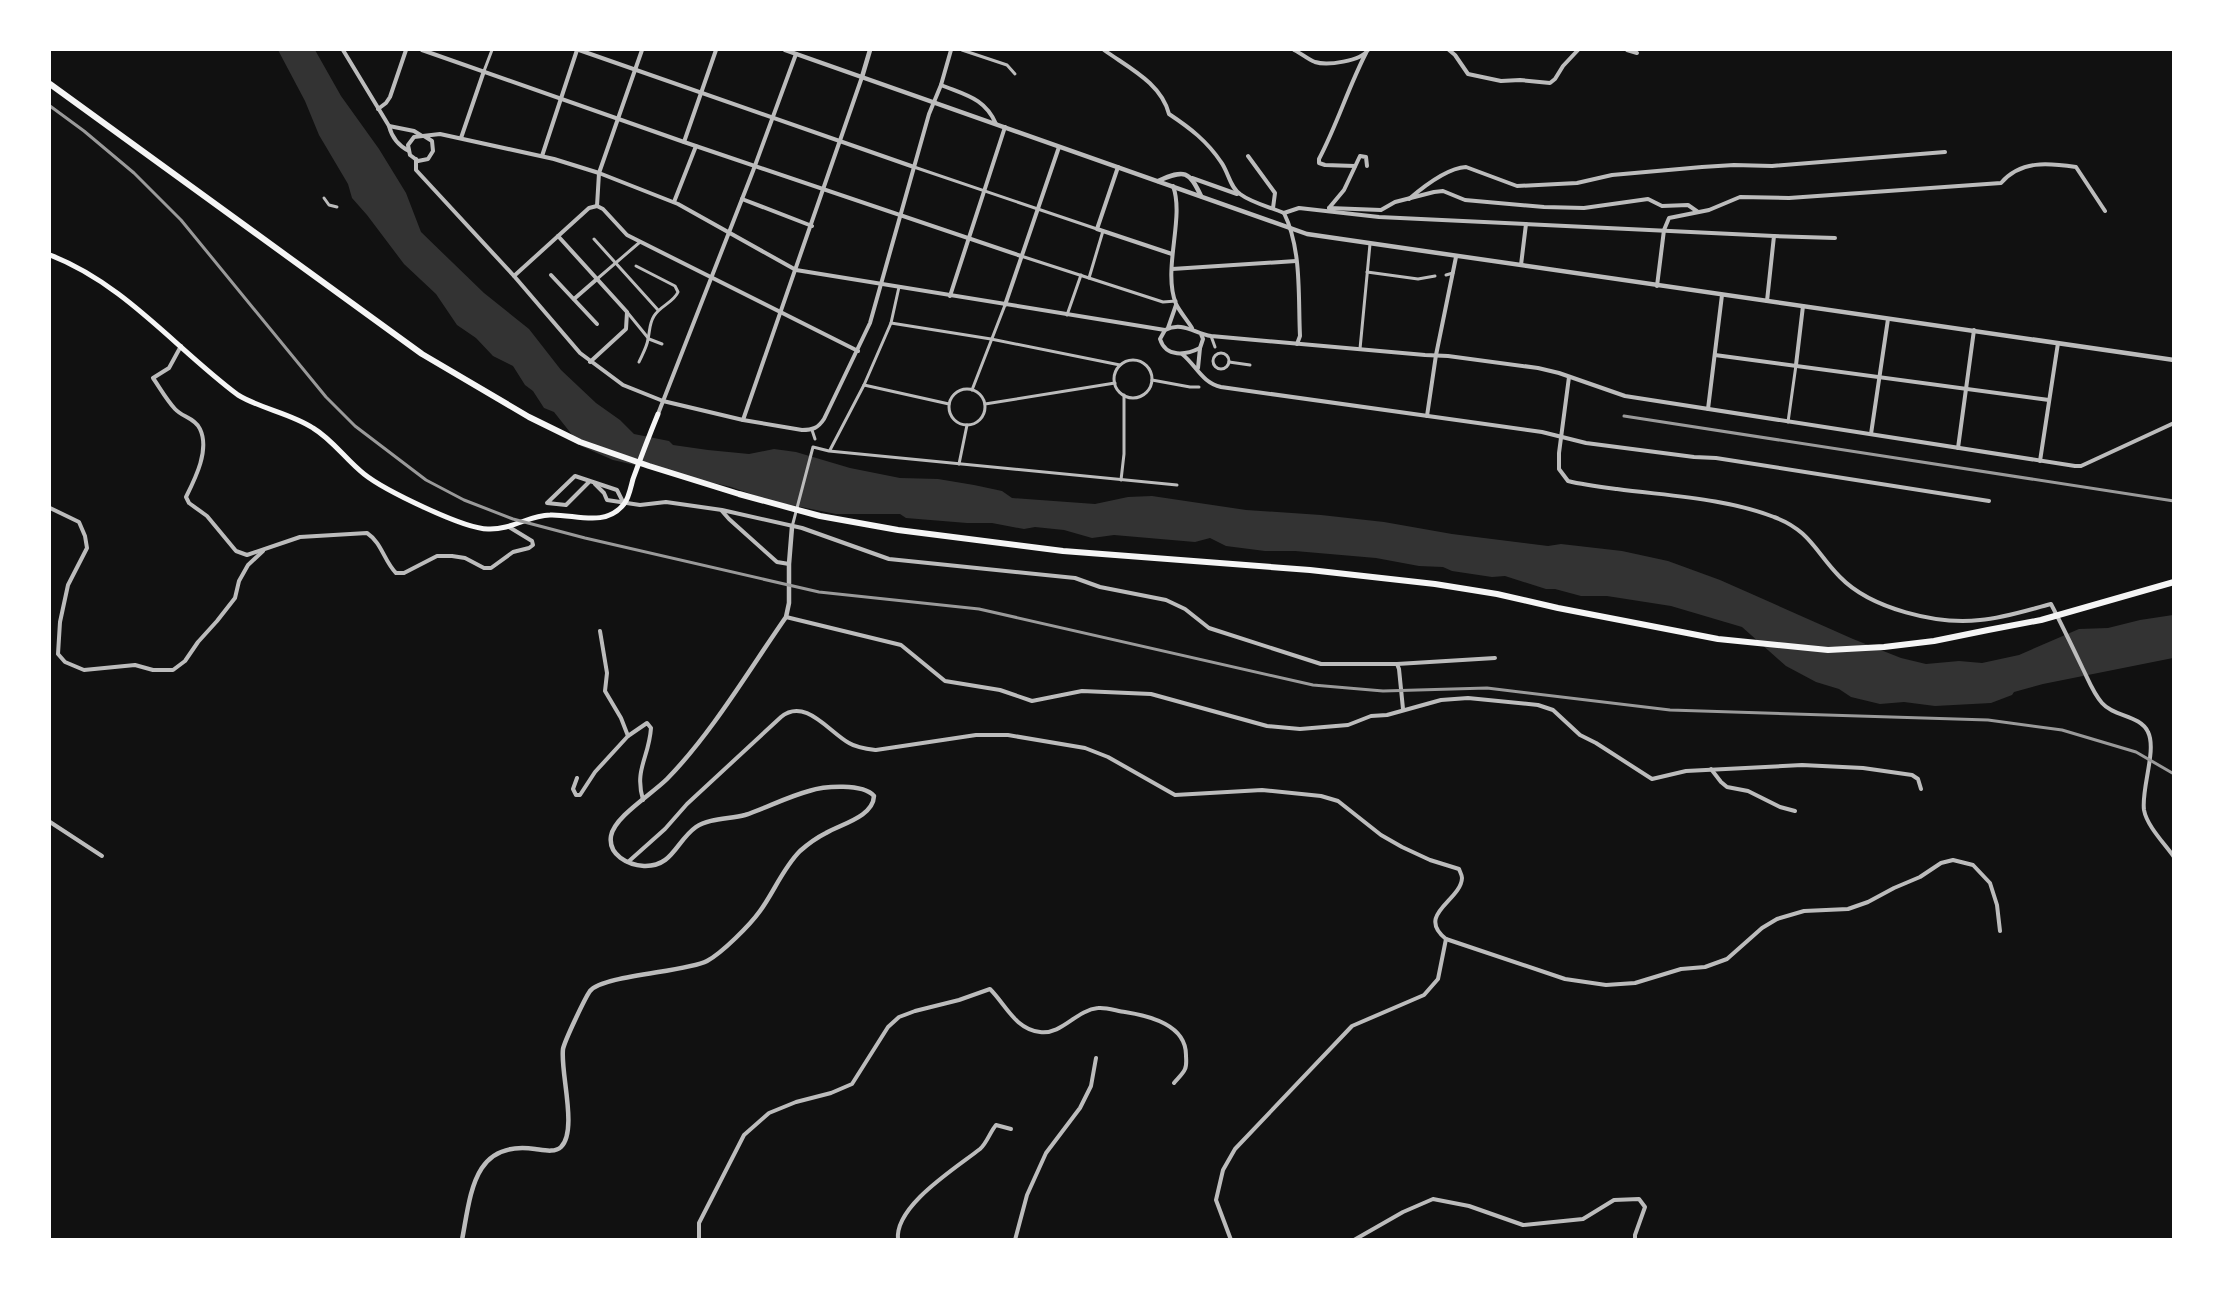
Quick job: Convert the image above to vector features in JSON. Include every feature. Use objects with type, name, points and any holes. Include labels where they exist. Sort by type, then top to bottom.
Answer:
[{"type":"main road","points":[[50,84],[422,354],[529,417],[580,442],[739,494],[820,516],[898,530],[1063,551],[1310,570],[1435,584],[1739,642],[1828,650],[1934,641],[2042,620],[2174,582]]},
{"type":"main road","points":[[50,255],[89,273],[118,292],[238,395],[251,403],[313,428],[376,482],[468,525],[487,529],[518,525],[534,517],[550,514],[598,518],[611,514],[624,504],[658,414]]},
{"type":"street","points":[[343,50],[400,147],[409,151]]},
{"type":"street","points":[[378,109],[386,104],[390,97],[406,50]]},
{"type":"street","points":[[422,50],[968,239],[1163,302],[1176,303]]},
{"type":"street","points":[[461,138],[492,50]]},
{"type":"street","points":[[542,156],[578,50],[982,192],[1172,254]]},
{"type":"street","points":[[597,206],[599,173],[642,50]]},
{"type":"street","points":[[684,142],[716,50]]},
{"type":"street","points":[[785,50],[1173,186],[1293,231],[1456,257],[2174,360]]},
{"type":"street","points":[[743,420],[812,226],[870,50]]},
{"type":"street","points":[[416,159],[416,170],[590,362],[623,385],[663,401],[743,420],[812,430],[824,419],[870,323],[914,167],[951,50]]},
{"type":"street","points":[[962,50],[1007,65],[1015,74]]},
{"type":"street","points":[[1104,50],[1152,85],[1166,101],[1169,114],[1199,135],[1224,165],[1234,189],[1240,195]]},
{"type":"street","points":[[1294,50],[1315,62],[1329,63],[1354,59],[1367,51]]},
{"type":"street","points":[[1449,50],[1455,52],[1468,74],[1502,81],[1550,83],[1556,79],[1563,66],[1578,50]]},
{"type":"street","points":[[1627,50],[1637,53]]},
{"type":"street","points":[[1355,166],[1325,165],[1319,163],[1319,159],[1341,112],[1351,82],[1367,51]]},
{"type":"street","points":[[658,414],[796,54]]},
{"type":"street","points":[[941,85],[980,101],[992,114],[996,124]]},
{"type":"street","points":[[389,126],[414,131],[423,136],[432,141],[434,151],[428,159],[416,159],[410,155],[408,145],[414,137],[423,136],[440,134],[542,156],[599,173],[674,202],[796,270],[950,296],[1153,329],[1176,326],[1211,336],[1486,361],[1559,373],[1625,396],[2081,466],[2174,423]]},
{"type":"street","points":[[950,296],[1005,127]]},
{"type":"street","points":[[674,202],[696,146]]},
{"type":"street","points":[[972,390],[1005,305],[1060,146]]},
{"type":"street","points":[[1409,199],[1458,167],[1466,167],[1516,186],[1576,183],[1612,175],[1734,165],[1772,166],[1945,152]]},
{"type":"street","points":[[1248,156],[1275,193],[1272,208]]},
{"type":"street","points":[[1327,210],[1344,190],[1360,156],[1364,156],[1368,163],[1367,166]]},
{"type":"street","points":[[1657,285],[1664,230],[1669,218],[1698,213],[1740,197],[1789,198],[2001,183],[2006,177],[2024,166],[2050,163],[2076,167],[2105,211]]},
{"type":"street","points":[[1097,229],[1119,167]]},
{"type":"street","points":[[1158,181],[1175,174],[1186,174],[1284,213],[1293,231],[1300,336],[1298,344]]},
{"type":"street","points":[[1175,174],[1172,179],[1177,197],[1172,269],[1176,303],[1192,329]]},
{"type":"street","points":[[1192,178],[1201,196]]},
{"type":"street","points":[[1327,210],[1381,210],[1409,199],[1443,191],[1466,200],[1544,207],[1584,208],[1648,199],[1662,206],[1688,205],[1698,213]]},
{"type":"street","points":[[324,198],[329,205],[337,207]]},
{"type":"street","points":[[742,199],[812,226]]},
{"type":"street","points":[[514,276],[589,208],[597,206],[603,209],[627,235],[858,351]]},
{"type":"street","points":[[1284,213],[1299,208],[1526,224],[1835,238]]},
{"type":"street","points":[[1521,266],[1526,224]]},
{"type":"street","points":[[1089,278],[1104,231]]},
{"type":"street","points":[[558,236],[627,312],[648,339],[662,344]]},
{"type":"street","points":[[1767,301],[1774,236]]},
{"type":"street","points":[[594,239],[658,310]]},
{"type":"street","points":[[574,299],[640,242]]},
{"type":"street","points":[[1360,349],[1370,244]]},
{"type":"street","points":[[1427,416],[1436,356],[1456,257]]},
{"type":"street","points":[[1172,269],[1296,261]]},
{"type":"street","points":[[636,266],[677,287],[678,292],[676,297],[658,310],[652,318],[648,328],[648,339],[639,362]]},
{"type":"street","points":[[1367,272],[1418,279],[1435,276]]},
{"type":"street","points":[[1446,274],[1453,273]]},
{"type":"street","points":[[551,274],[597,324]]},
{"type":"street","points":[[1067,315],[1081,275]]},
{"type":"street","points":[[829,451],[864,385],[891,323],[899,287]]},
{"type":"street","points":[[1708,409],[1722,295]]},
{"type":"street","points":[[1160,339],[1176,303]]},
{"type":"street","points":[[1788,422],[1803,306]]},
{"type":"street","points":[[590,362],[626,329],[627,312]]},
{"type":"street","points":[[1870,434],[1888,319]]},
{"type":"street","points":[[891,323],[991,339],[1120,365]]},
{"type":"street","points":[[1153,329],[1162,346],[1181,354],[1198,369],[1206,381],[1221,387],[1542,432],[1586,442],[1716,458],[1989,501]]},
{"type":"street","points":[[1958,448],[1974,330]]},
{"type":"street","points":[[1198,369],[1203,339],[1201,334]]},
{"type":"street","points":[[1203,339],[1211,336]]},
{"type":"street","points":[[1211,336],[1215,347]]},
{"type":"street","points":[[2040,460],[2058,342]]},
{"type":"street","points":[[181,346],[169,368],[153,378],[176,411],[189,417],[200,429],[201,466],[186,497],[189,503],[207,516],[236,551],[247,555],[264,551]]},
{"type":"street","points":[[1181,354],[1200,348]]},
{"type":"street","points":[[1222,353],[1227,356],[1229,362],[1226,368],[1220,369],[1215,366],[1213,360],[1216,355],[1222,353]]},
{"type":"street","points":[[1714,355],[2049,400]]},
{"type":"street","points":[[1121,480],[1124,454],[1124,395],[1115,382],[1115,376],[1120,365],[1125,362],[1138,361],[1149,368],[1152,380],[1149,390],[1135,398],[1124,395]]},
{"type":"street","points":[[1229,362],[1250,365]]},
{"type":"street","points":[[1569,377],[1560,436],[1559,469],[1568,480],[1740,506],[1776,517],[1807,536],[1849,586],[1886,605],[1942,620],[1998,618],[2051,604],[2103,705],[2111,711],[2137,721],[2148,731],[2151,739],[2144,790],[2144,812],[2174,857]]},
{"type":"street","points":[[1152,380],[1199,387]]},
{"type":"street","points":[[985,404],[1115,382]]},
{"type":"street","points":[[864,385],[949,404]]},
{"type":"street","points":[[966,389],[972,390],[980,395],[985,404],[981,419],[967,425],[955,421],[949,410],[949,404],[955,393],[966,389]]},
{"type":"street","points":[[959,464],[967,425]]},
{"type":"street","points":[[812,430],[815,439]]},
{"type":"street","points":[[462,1239],[471,1195],[482,1166],[493,1156],[510,1148],[551,1151],[563,1145],[568,1127],[563,1050],[569,1032],[590,992],[599,986],[659,970],[697,965],[717,954],[760,912],[791,861],[799,852],[813,840],[862,814],[870,807],[874,796],[857,787],[808,791],[742,815],[704,823],[696,827],[663,862],[649,866],[627,862],[618,857],[611,835],[621,818],[669,777],[696,745],[786,617],[789,603],[792,527],[813,447],[829,451],[1177,485]]},
{"type":"street","points":[[592,483],[566,505],[547,503],[575,476],[617,490],[624,504]]},
{"type":"street","points":[[592,483],[604,493],[607,500],[640,505],[666,502],[722,510],[806,529],[889,559],[1075,578],[1100,587],[1166,600],[1185,609],[1209,628],[1321,664],[1396,664],[1495,658]]},
{"type":"street","points":[[50,508],[79,522],[85,536],[87,548],[68,585],[60,622],[58,654],[65,662],[84,670],[135,665],[153,670],[173,670],[185,662],[198,642],[235,598],[239,581],[248,565],[264,551],[279,543],[300,537],[367,532],[374,538],[390,567],[396,573],[404,573],[437,556],[465,558],[484,568],[490,568],[513,552],[533,545],[532,541],[509,527]]},
{"type":"street","points":[[722,510],[777,562],[789,564]]},
{"type":"street","points":[[786,617],[901,645],[945,681],[1000,690],[1032,701],[1082,691],[1151,693],[1267,726],[1300,729],[1348,725],[1371,716],[1387,715],[1441,700],[1468,698],[1538,705],[1553,710],[1580,735],[1652,779],[1686,771],[1802,765],[1863,768],[1912,775],[1918,779],[1921,789]]},
{"type":"street","points":[[600,631],[608,673],[605,691],[621,718],[628,736]]},
{"type":"street","points":[[1396,664],[1400,672],[1403,709]]},
{"type":"street","points":[[627,862],[788,710],[799,710],[810,714],[851,745],[863,748],[876,750],[976,735],[1008,735],[1085,748],[1108,757],[1175,795],[1262,790],[1321,796],[1338,801],[1402,847],[1430,860],[1459,869],[1462,878],[1458,888],[1437,913],[1437,932],[1446,939],[1565,979],[1606,985],[1635,983],[1681,969],[1705,967],[1727,959],[1762,928],[1777,919],[1804,911],[1848,909],[1920,877],[1941,863],[1953,860],[1973,866],[1990,883],[1997,905],[2000,931]]},
{"type":"street","points":[[577,778],[573,789],[576,795],[580,795],[595,772],[628,736],[647,723],[651,728],[650,739],[638,784],[643,801]]},
{"type":"street","points":[[1711,769],[1727,787],[1748,791],[1779,807],[1795,811]]},
{"type":"street","points":[[50,822],[102,856]]},
{"type":"street","points":[[1231,1239],[1216,1200],[1223,1170],[1235,1149],[1352,1026],[1424,995],[1437,979],[1446,939]]},
{"type":"street","points":[[699,1239],[699,1223],[744,1135],[769,1113],[852,1084],[888,1027],[899,1017],[915,1011],[959,1000],[990,989],[1001,1000],[1008,1013],[1027,1029],[1043,1033],[1061,1028],[1076,1016],[1098,1008],[1150,1016],[1177,1032],[1186,1045],[1186,1067],[1174,1083]]},
{"type":"street","points":[[1015,1239],[1026,1195],[1046,1153],[1080,1108],[1091,1086],[1096,1058]]},
{"type":"street","points":[[898,1239],[897,1230],[916,1199],[979,1149],[996,1125],[1011,1129]]},
{"type":"street","points":[[1354,1239],[1403,1212],[1433,1199],[1469,1206],[1523,1225],[1583,1219],[1614,1200],[1639,1199],[1645,1208],[1635,1239]]},
{"type":"shaded area","points":[[278,50],[315,50],[341,96],[379,149],[406,193],[421,232],[484,293],[529,329],[561,370],[634,434],[669,441],[673,445],[708,450],[749,454],[774,449],[796,452],[850,468],[900,478],[938,479],[974,485],[1002,491],[1012,498],[1095,504],[1128,497],[1152,496],[1246,510],[1384,522],[1452,534],[1548,546],[1561,544],[1622,551],[1668,561],[1720,580],[1853,639],[1901,658],[1926,664],[1959,661],[1982,663],[2019,655],[2079,629],[2108,628],[2173,615],[2173,658],[2043,684],[2014,692],[2012,695],[1991,703],[1935,706],[1904,702],[1880,704],[1851,697],[1839,689],[1816,682],[1786,666],[1742,627],[1671,606],[1607,596],[1581,596],[1546,589],[1505,576],[1492,577],[1452,571],[1443,567],[1419,566],[1376,558],[1295,551],[1265,551],[1226,546],[1210,538],[1195,542],[1114,535],[1092,538],[1064,530],[1035,527],[1024,529],[992,523],[906,518],[900,514],[836,514],[771,501],[731,487],[613,460],[581,446],[554,412],[544,408],[513,366],[493,356],[476,338],[457,325],[436,294],[404,264],[352,198],[348,184],[319,135],[305,101]]},
{"type":"railway","points":[[50,106],[134,173],[181,220],[326,397],[355,426],[426,480],[464,500],[513,519],[819,592],[979,609],[1313,685],[1383,691],[1487,688],[1670,710],[1988,720],[2062,730],[2136,752],[2174,774]]},
{"type":"railway","points":[[1624,416],[2174,501]]}]
